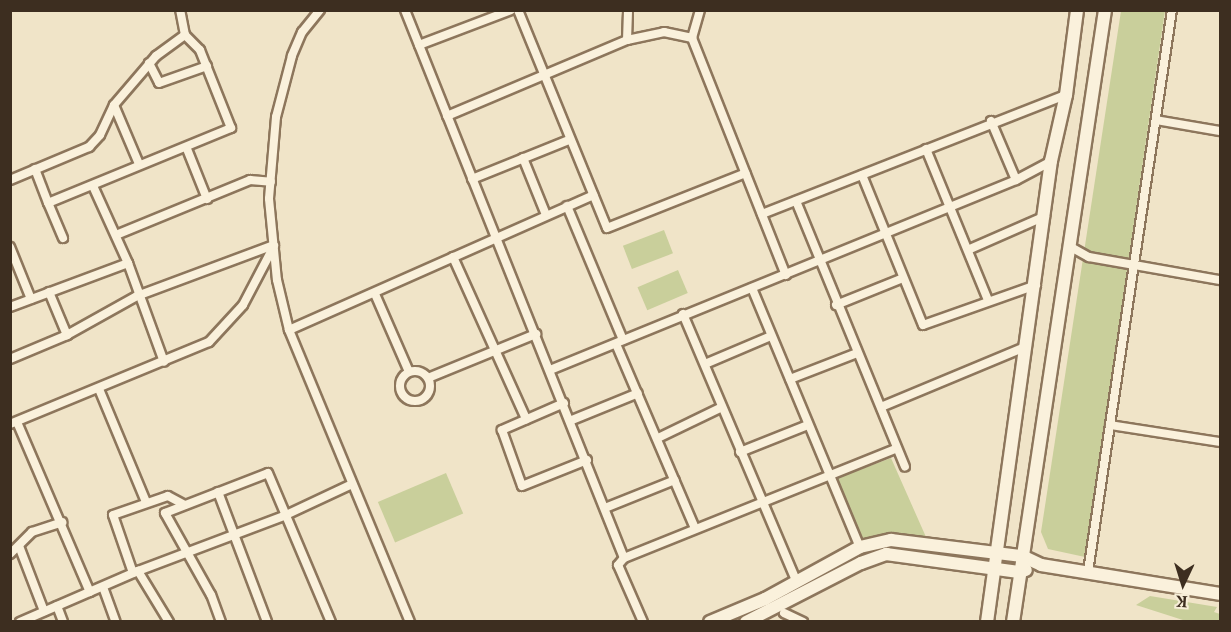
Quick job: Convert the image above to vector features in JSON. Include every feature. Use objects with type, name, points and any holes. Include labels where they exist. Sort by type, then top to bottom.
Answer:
[{"type":"street","points":[[48,202],[93,186],[139,164],[187,149],[231,128],[200,50],[185,35],[180,10]]},
{"type":"street","points":[[405,10],[572,420],[624,558]]},
{"type":"street","points":[[419,45],[511,10]]},
{"type":"street","points":[[518,10],[568,140],[607,228],[746,173]]},
{"type":"street","points":[[627,40],[628,10]]},
{"type":"street","points":[[700,10],[692,38],[786,275]]},
{"type":"street","points":[[987,621],[994,552],[1036,285],[1051,161],[1066,94],[1077,10]]},
{"type":"street","points":[[1013,621],[1105,10]]},
{"type":"street","points":[[1088,572],[1172,10]]},
{"type":"street","points":[[316,12],[292,56],[280,94],[271,182],[274,245],[289,330],[350,485],[410,621]]},
{"type":"street","points":[[447,116],[627,40],[664,32],[692,38]]},
{"type":"street","points":[[10,180],[89,147],[100,135],[114,105],[149,63],[185,35]]},
{"type":"street","points":[[149,63],[159,83],[207,66]]},
{"type":"street","points":[[762,214],[1066,94]]},
{"type":"street","points":[[114,105],[139,164]]},
{"type":"street","points":[[1156,120],[1221,131]]},
{"type":"street","points":[[991,122],[1016,180]]},
{"type":"street","points":[[472,179],[568,140]]},
{"type":"street","points":[[187,149],[207,198]]},
{"type":"street","points":[[926,149],[952,205],[988,300]]},
{"type":"street","points":[[523,158],[546,215]]},
{"type":"street","points":[[550,370],[683,314],[820,261],[883,232],[1016,180],[1051,161]]},
{"type":"street","points":[[35,169],[63,238]]},
{"type":"street","points":[[862,175],[883,232],[923,325],[988,300],[1036,285]]},
{"type":"street","points":[[116,235],[250,180],[271,182]]},
{"type":"street","points":[[93,186],[128,263],[137,296],[164,362]]},
{"type":"street","points":[[289,330],[375,294],[496,236],[593,195]]},
{"type":"street","points":[[796,201],[904,467]]},
{"type":"street","points":[[567,206],[638,393],[695,528]]},
{"type":"street","points":[[970,249],[1045,216]]},
{"type":"street","points":[[10,359],[67,335],[137,296],[274,245]]},
{"type":"street","points":[[90,592],[62,522],[14,423],[209,342],[243,305],[274,245]]},
{"type":"street","points":[[1069,246],[1089,257],[1221,280]]},
{"type":"street","points":[[10,247],[31,299]]},
{"type":"street","points":[[453,257],[526,418]]},
{"type":"street","points":[[10,307],[128,263]]},
{"type":"street","points":[[837,305],[903,278]]},
{"type":"street","points":[[753,288],[827,475],[860,547]]},
{"type":"street","points":[[49,292],[67,335]]},
{"type":"street","points":[[375,294],[410,372]]},
{"type":"street","points":[[683,314],[760,501],[797,582]]},
{"type":"street","points":[[428,378],[536,334]]},
{"type":"street","points":[[705,364],[771,336]]},
{"type":"street","points":[[881,407],[1025,347]]},
{"type":"street","points":[[790,380],[857,353]]},
{"type":"street","points":[[410,372],[420,372],[428,378]]},
{"type":"street","points":[[410,372],[400,386],[403,394],[412,400],[427,394],[428,378]]},
{"type":"street","points":[[99,389],[146,502]]},
{"type":"street","points":[[572,420],[638,393]]},
{"type":"street","points":[[564,403],[502,430],[522,486],[587,460]]},
{"type":"street","points":[[658,438],[722,406]]},
{"type":"street","points":[[741,452],[808,425]]},
{"type":"street","points":[[1110,425],[1221,442]]},
{"type":"street","points":[[643,621],[618,566],[624,558],[760,501],[897,448]]},
{"type":"street","points":[[221,621],[187,551],[165,513],[268,473],[331,621]]},
{"type":"street","points":[[605,508],[675,480]]},
{"type":"street","points":[[20,621],[187,551],[236,536],[350,485]]},
{"type":"street","points":[[218,492],[267,621]]},
{"type":"street","points":[[169,621],[136,572],[113,515],[168,496],[185,506]]},
{"type":"street","points":[[10,554],[32,532],[62,522]]},
{"type":"street","points":[[710,621],[797,582],[860,547],[901,540],[1022,555],[1041,565],[1221,594]]},
{"type":"street","points":[[19,546],[44,611]]},
{"type":"street","points":[[746,621],[783,614],[861,563],[886,554],[1019,572],[1041,565]]},
{"type":"street","points":[[103,587],[116,621]]},
{"type":"street","points":[[57,606],[63,621]]},
{"type":"street","points":[[783,614],[802,621]]},
{"type":"green space","points":[[1121,11],[1165,11],[1085,557],[1048,549],[1041,532]]},
{"type":"green space","points":[[664,230],[673,253],[632,269],[623,246]]},
{"type":"green space","points":[[678,270],[688,293],[647,310],[637,287]]},
{"type":"green space","points":[[891,458],[926,537],[893,534],[858,539],[835,479]]},
{"type":"green space","points":[[446,473],[463,514],[395,542],[378,502]]},
{"type":"green space","points":[[1150,596],[1217,607],[1214,612],[1220,614],[1220,621],[1186,621],[1136,605]]}]
